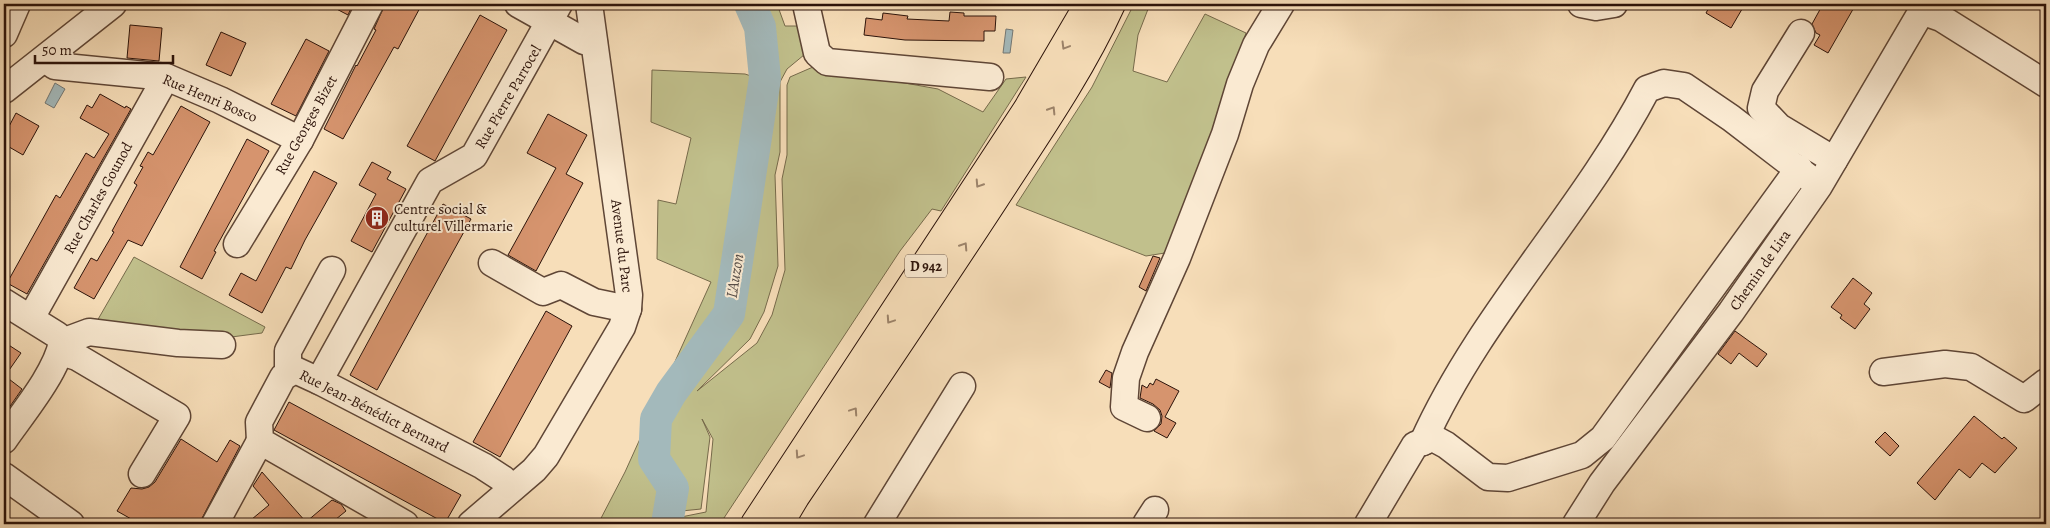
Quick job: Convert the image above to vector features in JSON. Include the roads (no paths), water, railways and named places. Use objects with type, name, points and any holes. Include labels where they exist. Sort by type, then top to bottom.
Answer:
[{"type":"main road","name":"D 942","points":[[755,524],[1027,110],[1089,4]]},
{"type":"main road","name":"D 942","points":[[779,524],[913,324],[1049,115],[1095,39],[1111,4]]},
{"type":"street","points":[[4,34],[17,4]]},
{"type":"street","points":[[4,90],[113,4]]},
{"type":"street","name":"Rue Georges Bizet","points":[[237,244],[300,140],[370,4]]},
{"type":"street","points":[[518,4],[555,13],[584,41],[594,43]]},
{"type":"street","name":"Avenue du Parc","points":[[471,524],[534,470],[555,442],[622,327],[628,309],[629,295],[589,4]]},
{"type":"street","points":[[806,4],[817,53],[827,62],[990,77]]},
{"type":"street","points":[[1147,418],[1124,406],[1126,378],[1135,352],[1178,258],[1225,134],[1240,84],[1256,45],[1280,4]]},
{"type":"street","points":[[1581,4],[1596,7],[1614,4]]},
{"type":"street","points":[[1924,7],[2046,84]]},
{"type":"street","name":"Chemin de Lira","points":[[1576,524],[1602,483],[1731,312],[1819,186],[1924,7]]},
{"type":"street","name":"Rue Pierre Parrocel","points":[[319,381],[430,181],[474,156],[555,13]]},
{"type":"street","points":[[1801,33],[1765,91],[1761,108],[1779,127],[1834,160]]},
{"type":"street","points":[[73,37],[79,47],[85,68]]},
{"type":"street","name":"Rue Henri Bosco","points":[[45,59],[55,66],[166,77],[220,100],[300,140]]},
{"type":"street","name":"Rue Charles Gounod","points":[[31,318],[166,77]]},
{"type":"street","points":[[1423,442],[1439,407],[1496,316],[1602,166],[1626,129],[1646,90],[1664,83],[1684,86],[1799,168],[1819,186]]},
{"type":"street","points":[[1368,524],[1415,445],[1433,438],[1488,478],[1508,478],[1582,455],[1603,438],[1799,168]]},
{"type":"street","points":[[492,263],[543,292],[561,285],[594,302],[628,309]]},
{"type":"street","points":[[288,373],[288,351],[332,270]]},
{"type":"street","points":[[4,302],[57,335],[61,347],[53,368],[4,440]]},
{"type":"street","points":[[61,347],[90,332],[178,343],[222,345]]},
{"type":"street","points":[[61,347],[177,416],[142,474]]},
{"type":"street","points":[[1883,372],[1945,364],[1971,367],[2024,399],[2046,382]]},
{"type":"street","name":"Rue Jean-Bénédict Bernard","points":[[260,441],[259,422],[283,377],[295,370],[482,466],[503,479],[512,488]]},
{"type":"street","points":[[877,524],[962,386]]},
{"type":"street","points":[[215,524],[260,441],[405,524]]},
{"type":"street","points":[[4,476],[71,524]]},
{"type":"waterway","name":"L'Auzon","points":[[667,524],[673,488],[654,459],[656,419],[671,393],[729,314],[765,78],[760,27],[750,4]]},
{"type":"place","name":"Centre social & culturel Villermarie","points":[[377,218]]}]
